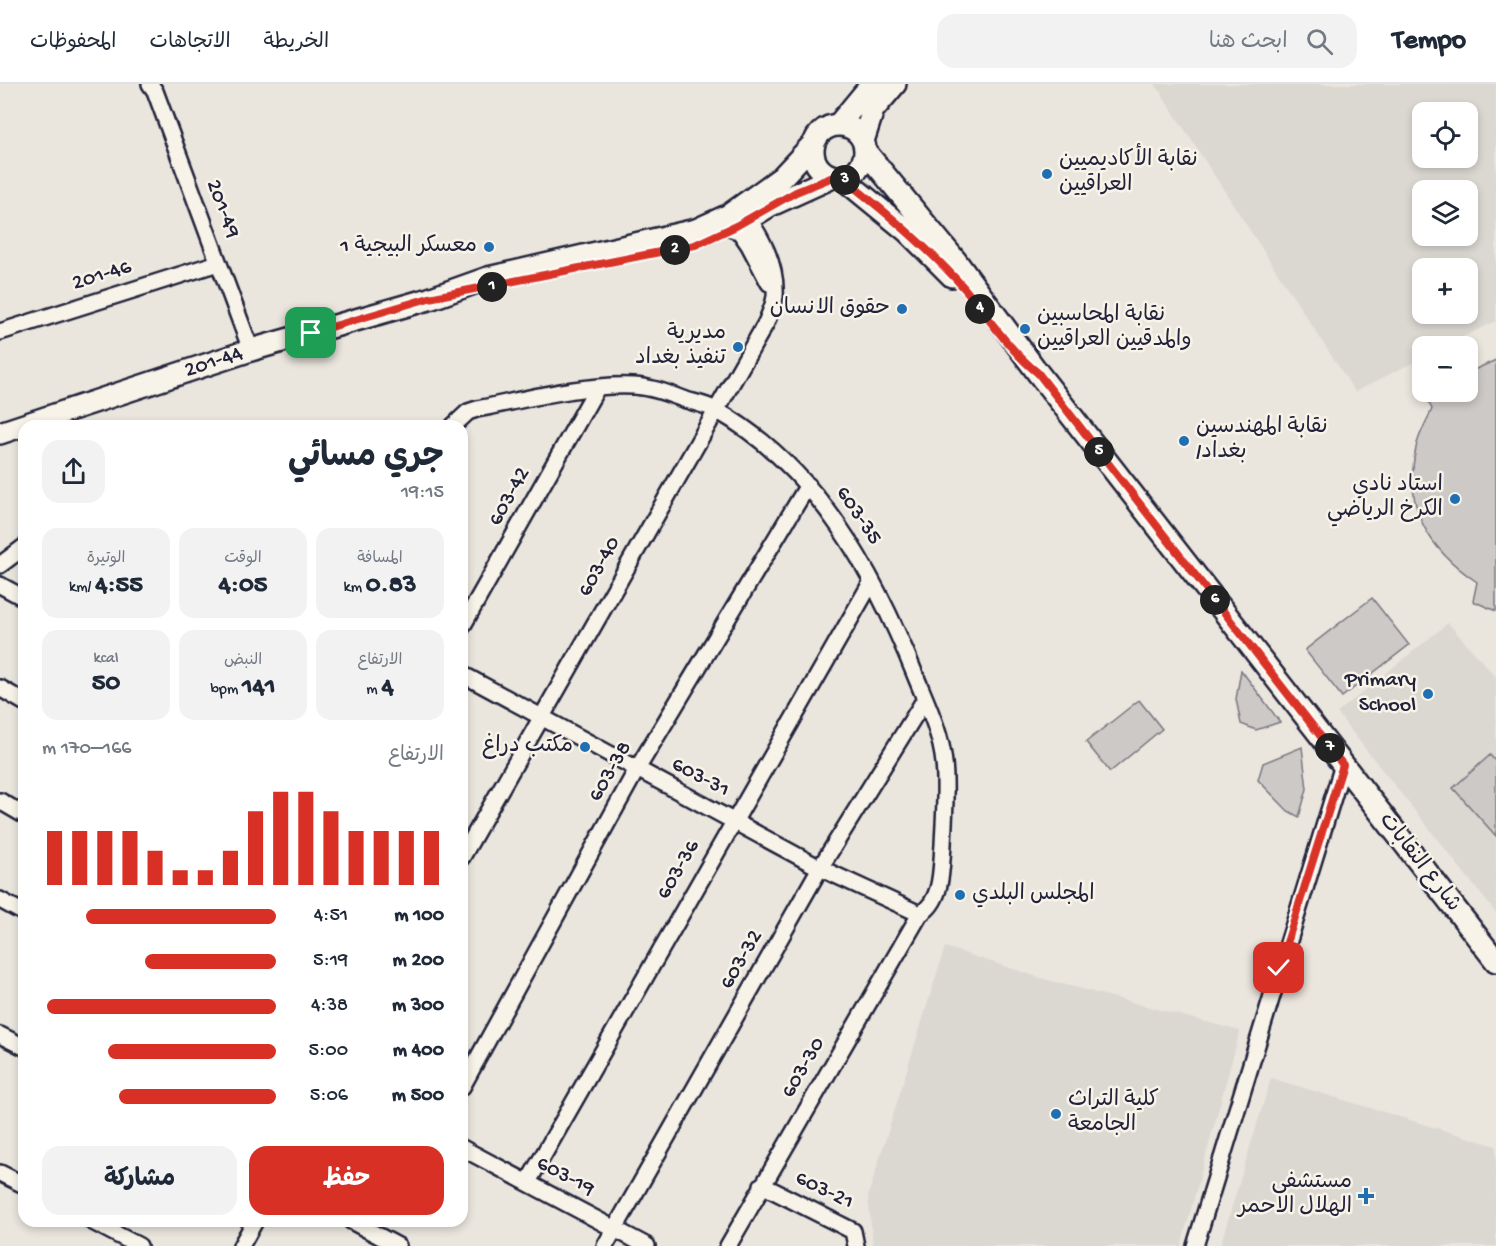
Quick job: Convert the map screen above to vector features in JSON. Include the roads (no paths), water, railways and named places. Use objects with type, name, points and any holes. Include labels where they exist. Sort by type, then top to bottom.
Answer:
[{"type":"street","name":"201-49","points":[[150,84],[155,91],[251,350]]},
{"type":"street","points":[[872,84],[839,124],[824,129],[813,144],[816,164],[823,172],[837,177],[852,174],[860,166],[873,110],[895,84]]},
{"type":"street","points":[[839,124],[853,129],[864,146]]},
{"type":"street","name":"201-44","points":[[39,420],[251,350],[429,298],[695,245],[739,217],[813,144]]},
{"type":"street","name":"شارع النقابات","points":[[864,146],[955,260],[1038,373],[1496,962]]},
{"type":"street","name":"شارع النقابات","points":[[837,177],[908,232],[963,288],[1017,354],[1038,373]]},
{"type":"street","name":"201-44","points":[[739,217],[837,177]]},
{"type":"street","name":"603-40","points":[[468,846],[766,323],[775,297],[749,245],[739,217]]},
{"type":"street","name":"201-46","points":[[0,332],[218,263]]},
{"type":"street","name":"603-35","points":[[459,420],[468,412],[477,409],[597,388],[647,388],[715,410],[764,444],[808,485],[843,532],[872,581],[900,637],[938,736],[944,763],[938,888],[933,904],[920,914]]},
{"type":"street","name":"603-42","points":[[468,616],[597,388]]},
{"type":"street","name":"201-44","points":[[0,433],[18,427]]},
{"type":"street","name":"603-38","points":[[468,1076],[637,769],[808,485]]},
{"type":"street","points":[[0,565],[18,552]]},
{"type":"street","name":"603-36","points":[[528,1182],[872,581]]},
{"type":"street","points":[[0,585],[18,595]]},
{"type":"street","name":"603-31","points":[[468,677],[820,868],[920,914]]},
{"type":"street","points":[[0,688],[18,698]]},
{"type":"street","name":"603-32","points":[[605,1246],[820,868],[925,699]]},
{"type":"street","points":[[1195,1246],[1343,765]]},
{"type":"street","name":"شارع النقابات","points":[[1343,765],[1357,771],[1496,939]]},
{"type":"street","points":[[0,801],[18,811]]},
{"type":"street","points":[[0,900],[18,910]]},
{"type":"street","name":"603-30","points":[[728,1246],[920,914]]},
{"type":"street","points":[[0,1035],[18,1044]]},
{"type":"street","name":"603-19","points":[[468,1151],[647,1246]]},
{"type":"street","points":[[0,1173],[18,1182]]},
{"type":"street","name":"603-21","points":[[762,1185],[853,1231],[856,1246]]},
{"type":"street","points":[[103,1227],[139,1246]]},
{"type":"street","points":[[241,1246],[252,1227]]},
{"type":"street","points":[[362,1227],[398,1246]]},
{"type":"place","name":"نقابة الأكاديميين العراقيين","points":[[1047,174]]},
{"type":"place","name":"معسكر البيجية 1","points":[[489,247]]},
{"type":"place","name":"حقوق الانسان","points":[[902,309]]},
{"type":"place","name":"نقابة المحاسبين والمدقيين العراقيين","points":[[1025,329]]},
{"type":"place","name":"مديرية تنفيذ بغداد","points":[[738,347]]},
{"type":"place","name":"نقابة المهندسين /بغداد","points":[[1184,441]]},
{"type":"place","name":"استاد نادي الكرخ الرياضي","points":[[1455,499]]},
{"type":"place","name":"Primary School","points":[[1428,694]]},
{"type":"place","name":"مكتب دراغ","points":[[585,747]]},
{"type":"place","name":"المجلس البلدي","points":[[960,895]]},
{"type":"place","name":"كلية التراث الجامعة","points":[[1056,1114]]},
{"type":"place","name":"مستشفى الهلال الاحمر","points":[[1366,1196]]}]
